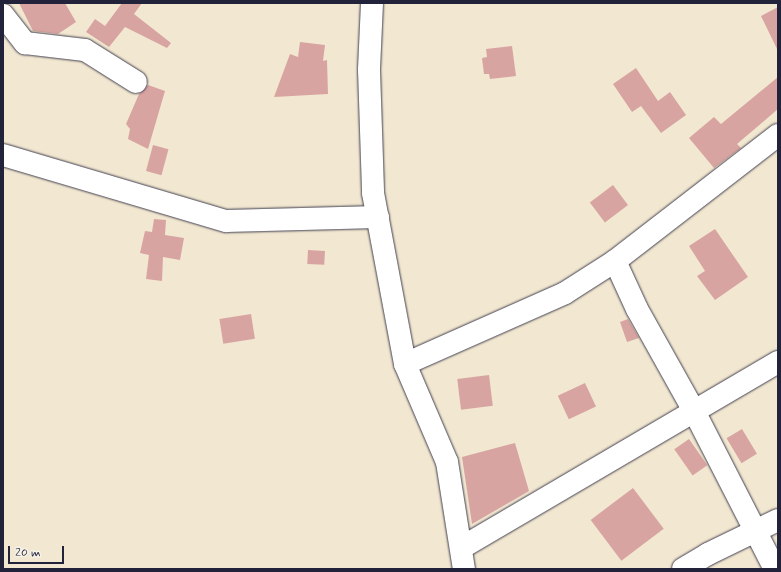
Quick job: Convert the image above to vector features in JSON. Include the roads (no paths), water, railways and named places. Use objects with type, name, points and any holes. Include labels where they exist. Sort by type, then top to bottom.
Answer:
[{"type":"street","points":[[372,3],[369,70],[373,193],[405,364],[447,462],[464,569]]},
{"type":"street","points":[[3,15],[25,43],[85,50],[136,82]]},
{"type":"street","points":[[405,364],[565,293],[615,261],[778,135]]},
{"type":"street","points":[[3,155],[226,221],[378,217]]},
{"type":"street","points":[[615,261],[637,309],[694,412],[775,569]]},
{"type":"street","points":[[461,548],[778,362]]},
{"type":"street","points":[[683,569],[708,554],[778,520]]}]
